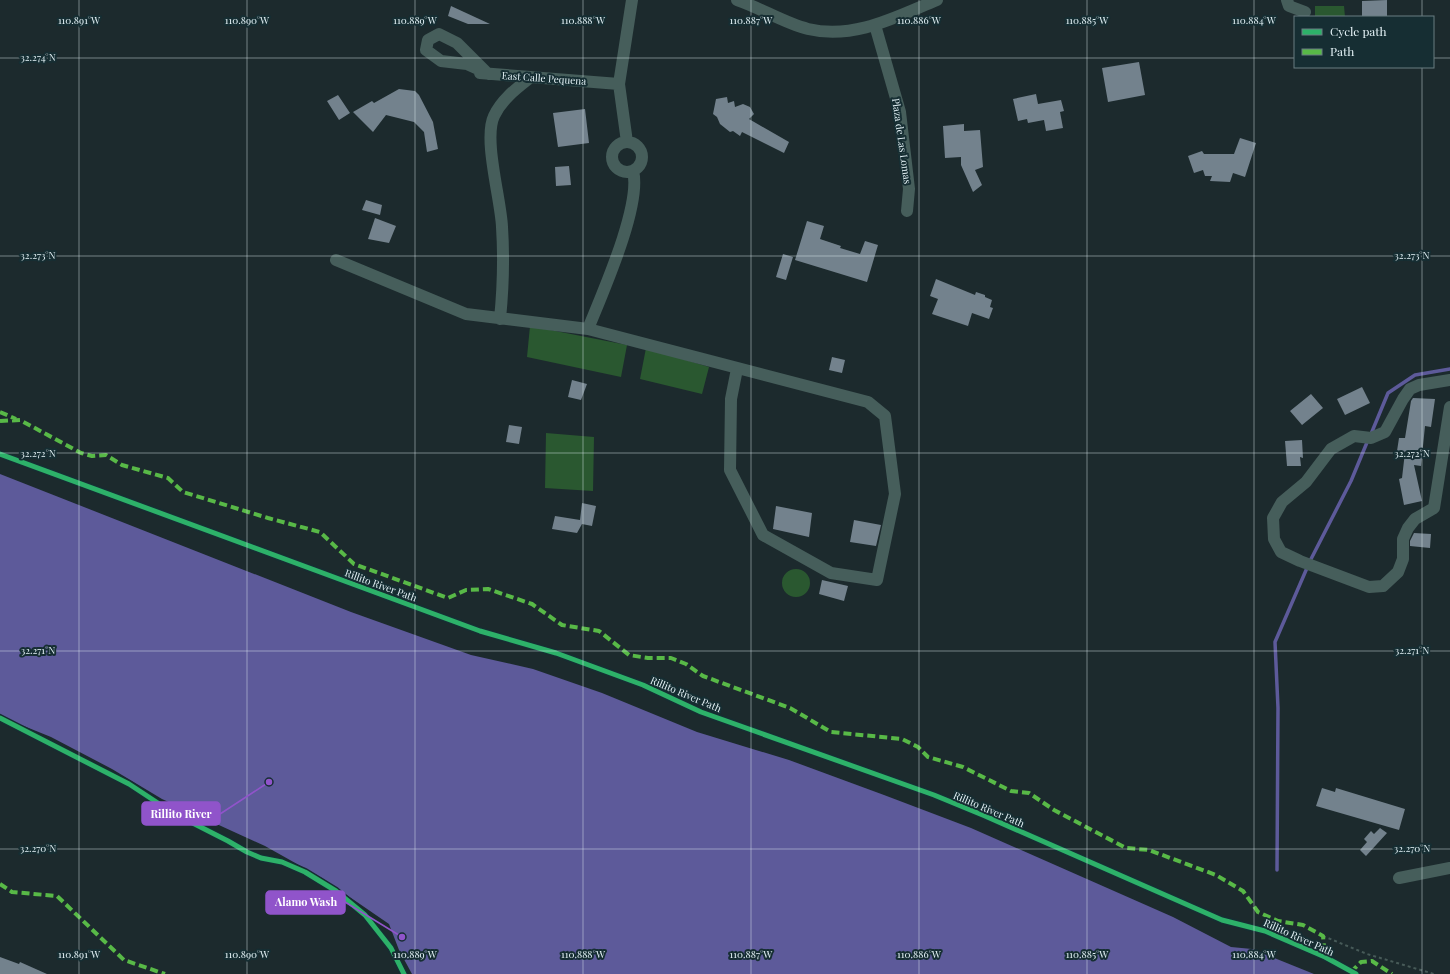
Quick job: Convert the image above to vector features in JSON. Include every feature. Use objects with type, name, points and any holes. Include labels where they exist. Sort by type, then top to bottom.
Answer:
[{"type":"street","points":[[627,142],[619,84],[632,0]]},
{"type":"street","points":[[737,0],[808,29],[841,33],[861,30],[937,0]]},
{"type":"street","points":[[1287,0],[1289,6],[1305,12]]},
{"type":"street","name":"Plaza de Las Lomas","points":[[875,25],[900,112],[909,189],[907,211]]},
{"type":"street","points":[[439,34],[457,43],[487,74],[467,64],[441,61],[426,50],[428,40],[439,34]]},
{"type":"street","name":"East Calle Pequena","points":[[469,72],[619,84]]},
{"type":"street","points":[[500,319],[503,266],[502,226],[490,141],[493,117],[508,95],[531,77]]},
{"type":"street","points":[[627,142],[637,146],[642,154],[641,165],[633,171],[628,172],[619,170],[615,167],[612,153],[618,145],[627,142]]},
{"type":"street","points":[[588,329],[622,240],[636,182],[633,171]]},
{"type":"street","points":[[336,260],[466,314],[588,329],[868,402],[885,416],[895,494],[877,580],[831,573],[763,535],[730,470],[731,399],[737,369]]},
{"type":"street","points":[[1450,380],[1419,385],[1410,389],[1385,432],[1371,438],[1354,436],[1331,449],[1306,482],[1282,502],[1273,518],[1274,539],[1281,552],[1300,561],[1369,587],[1383,586],[1398,572],[1403,558],[1403,539],[1408,528],[1415,519],[1434,508],[1450,407]]},
{"type":"street","points":[[1399,878],[1450,868]]},
{"type":"path","points":[[1323,936],[1367,954],[1434,974]]},
{"type":"green space","points":[[1315,6],[1344,6],[1345,16],[1315,16]]},
{"type":"green space","points":[[530,326],[627,345],[621,377],[527,357]]},
{"type":"green space","points":[[646,348],[709,367],[702,394],[640,379]]},
{"type":"green space","points":[[546,433],[594,437],[593,491],[545,488]]},
{"type":"green space","points":[[796,569],[802,570],[806,573],[809,577],[809,589],[806,593],[802,596],[796,597],[790,596],[786,593],[783,589],[782,583],[783,577],[786,573],[790,570]]},
{"type":"shaded area","points":[[0,474],[351,612],[471,655],[533,669],[602,693],[697,732],[789,760],[971,828],[1173,917],[1231,947],[1252,949],[1314,974],[412,974],[399,950],[389,924],[322,878],[265,846],[162,799],[112,769],[51,737],[4,718],[0,714]]},
{"type":"building","points":[[1387,0],[1387,16],[1362,16],[1362,1]]},
{"type":"building","points":[[451,6],[490,24],[468,24],[448,16]]},
{"type":"building","points":[[1139,62],[1145,95],[1108,102],[1102,68]]},
{"type":"building","points":[[399,89],[415,91],[419,95],[433,122],[438,149],[427,152],[424,132],[414,122],[386,115],[373,132],[353,112],[372,101],[374,103]]},
{"type":"building","points":[[1036,94],[1038,104],[1061,100],[1064,111],[1060,112],[1063,128],[1046,131],[1044,120],[1028,123],[1027,119],[1018,121],[1013,99]]},
{"type":"building","points":[[338,95],[350,113],[339,120],[327,101]]},
{"type":"building","points":[[727,97],[728,103],[734,101],[735,107],[743,104],[750,107],[754,114],[749,119],[789,142],[784,153],[742,132],[740,136],[733,131],[730,132],[720,124],[717,117],[713,114],[716,99]]},
{"type":"building","points":[[585,109],[589,143],[558,147],[553,113]]},
{"type":"building","points":[[964,124],[964,131],[980,130],[983,167],[975,170],[982,185],[973,192],[961,165],[961,157],[945,158],[943,126]]},
{"type":"building","points":[[1240,138],[1256,143],[1245,177],[1233,173],[1230,182],[1210,181],[1212,176],[1205,176],[1203,170],[1194,173],[1188,156],[1202,151],[1204,154],[1234,154]]},
{"type":"building","points":[[569,166],[571,185],[556,186],[555,167]]},
{"type":"building","points":[[366,200],[382,205],[380,215],[362,210]]},
{"type":"building","points":[[375,218],[396,226],[389,243],[368,239]]},
{"type":"building","points":[[807,221],[824,226],[820,239],[841,246],[840,248],[860,254],[865,241],[878,245],[867,282],[795,260]]},
{"type":"building","points":[[783,254],[793,257],[786,280],[776,277]]},
{"type":"building","points":[[936,279],[975,295],[976,292],[985,295],[985,297],[992,300],[990,307],[993,308],[989,319],[972,313],[968,326],[932,314],[938,299],[930,296]]},
{"type":"building","points":[[832,357],[845,360],[842,373],[829,370]]},
{"type":"building","points":[[572,380],[587,384],[581,400],[568,397]]},
{"type":"building","points":[[1362,387],[1370,403],[1345,415],[1337,399]]},
{"type":"building","points":[[1311,394],[1323,408],[1302,425],[1290,411]]},
{"type":"building","points":[[1413,398],[1435,399],[1431,427],[1425,426],[1421,466],[1414,465],[1422,501],[1404,505],[1399,479],[1402,478],[1405,452],[1397,451],[1399,438],[1405,438],[1411,401]]},
{"type":"building","points":[[509,425],[522,427],[519,444],[506,442]]},
{"type":"building","points":[[1302,440],[1303,458],[1300,457],[1301,466],[1287,466],[1285,441]]},
{"type":"building","points":[[582,503],[596,506],[592,526],[582,524],[577,533],[552,529],[555,516],[580,520]]},
{"type":"building","points":[[776,506],[812,513],[809,537],[773,529]]},
{"type":"building","points":[[854,520],[881,525],[876,546],[850,542]]},
{"type":"building","points":[[1414,533],[1431,534],[1430,548],[1410,546],[1410,541]]},
{"type":"building","points":[[822,580],[848,586],[844,601],[819,594]]},
{"type":"building","points":[[1322,788],[1335,792],[1336,788],[1405,809],[1399,830],[1316,806]]},
{"type":"building","points":[[1380,828],[1387,833],[1366,856],[1360,850],[1367,842],[1364,839],[1371,831],[1374,834]]},
{"type":"building","points":[[0,957],[19,964],[20,962],[47,974],[0,974]]},
{"type":"waterway","points":[[1371,434],[1388,393],[1415,375],[1450,369]]},
{"type":"waterway","points":[[1277,870],[1278,708],[1275,642],[1310,561],[1351,481],[1368,440]]},
{"type":"marked path","points":[[0,412],[16,419]]},
{"type":"marked path","points":[[0,421],[20,420],[81,453],[92,456],[106,455],[122,465],[168,478],[183,492],[320,532],[354,564],[448,598],[466,590],[488,589],[532,604],[562,625],[599,631],[629,655],[648,658],[671,658],[686,664],[703,676],[790,708],[831,732],[902,739],[918,747],[928,757],[963,767],[1011,791],[1029,793],[1054,810],[1126,848],[1149,850],[1216,875],[1243,891],[1258,912],[1278,921],[1303,925],[1323,936],[1325,957]]},
{"type":"marked path","points":[[0,884],[12,892],[57,896],[124,960],[165,974]]},
{"type":"marked path","points":[[1351,972],[1361,962],[1372,961],[1392,974]]},
{"type":"cycle path","name":"Rillito River Path","points":[[0,454],[480,631],[556,653],[643,685],[701,712],[934,795],[1222,920],[1265,931],[1325,957],[1356,974]]},
{"type":"cycle path","points":[[0,718],[129,784],[173,813],[247,852],[261,858],[282,862],[305,872],[336,891],[365,915],[391,948],[404,974]]},
{"type":"place","name":"Rillito River","points":[[269,782]]},
{"type":"place","name":"Alamo Wash","points":[[402,937]]}]
